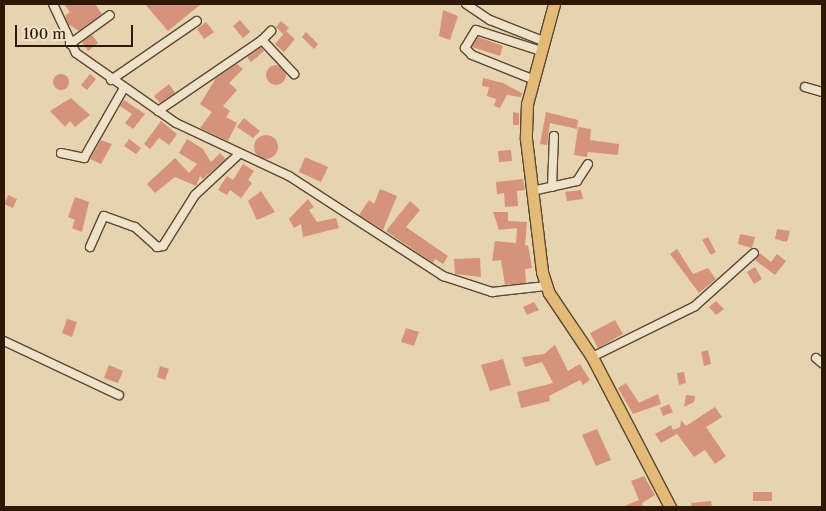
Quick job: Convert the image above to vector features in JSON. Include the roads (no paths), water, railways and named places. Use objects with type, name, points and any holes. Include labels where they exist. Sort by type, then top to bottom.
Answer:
[{"type":"highway","points":[[554,4],[532,79],[526,139],[546,286],[592,357],[670,507]]},
{"type":"street","points":[[53,4],[70,44],[93,69],[158,110],[238,155],[289,176],[444,276],[492,292],[546,286]]},
{"type":"street","points":[[466,4],[490,20],[542,46]]},
{"type":"street","points":[[70,44],[110,15]]},
{"type":"street","points":[[111,80],[197,21]]},
{"type":"street","points":[[532,79],[472,55],[464,48],[476,30],[542,46]]},
{"type":"street","points":[[158,110],[262,40],[271,31]]},
{"type":"street","points":[[262,40],[294,74]]},
{"type":"street","points":[[805,87],[822,92]]},
{"type":"street","points":[[61,153],[84,158],[124,88]]},
{"type":"street","points":[[552,186],[554,136]]},
{"type":"street","points":[[90,247],[104,216],[135,227],[157,247],[164,246],[194,195],[238,155]]},
{"type":"street","points":[[532,191],[577,181],[588,164]]},
{"type":"street","points":[[592,357],[691,309],[754,253]]},
{"type":"street","points":[[4,341],[119,395]]}]
